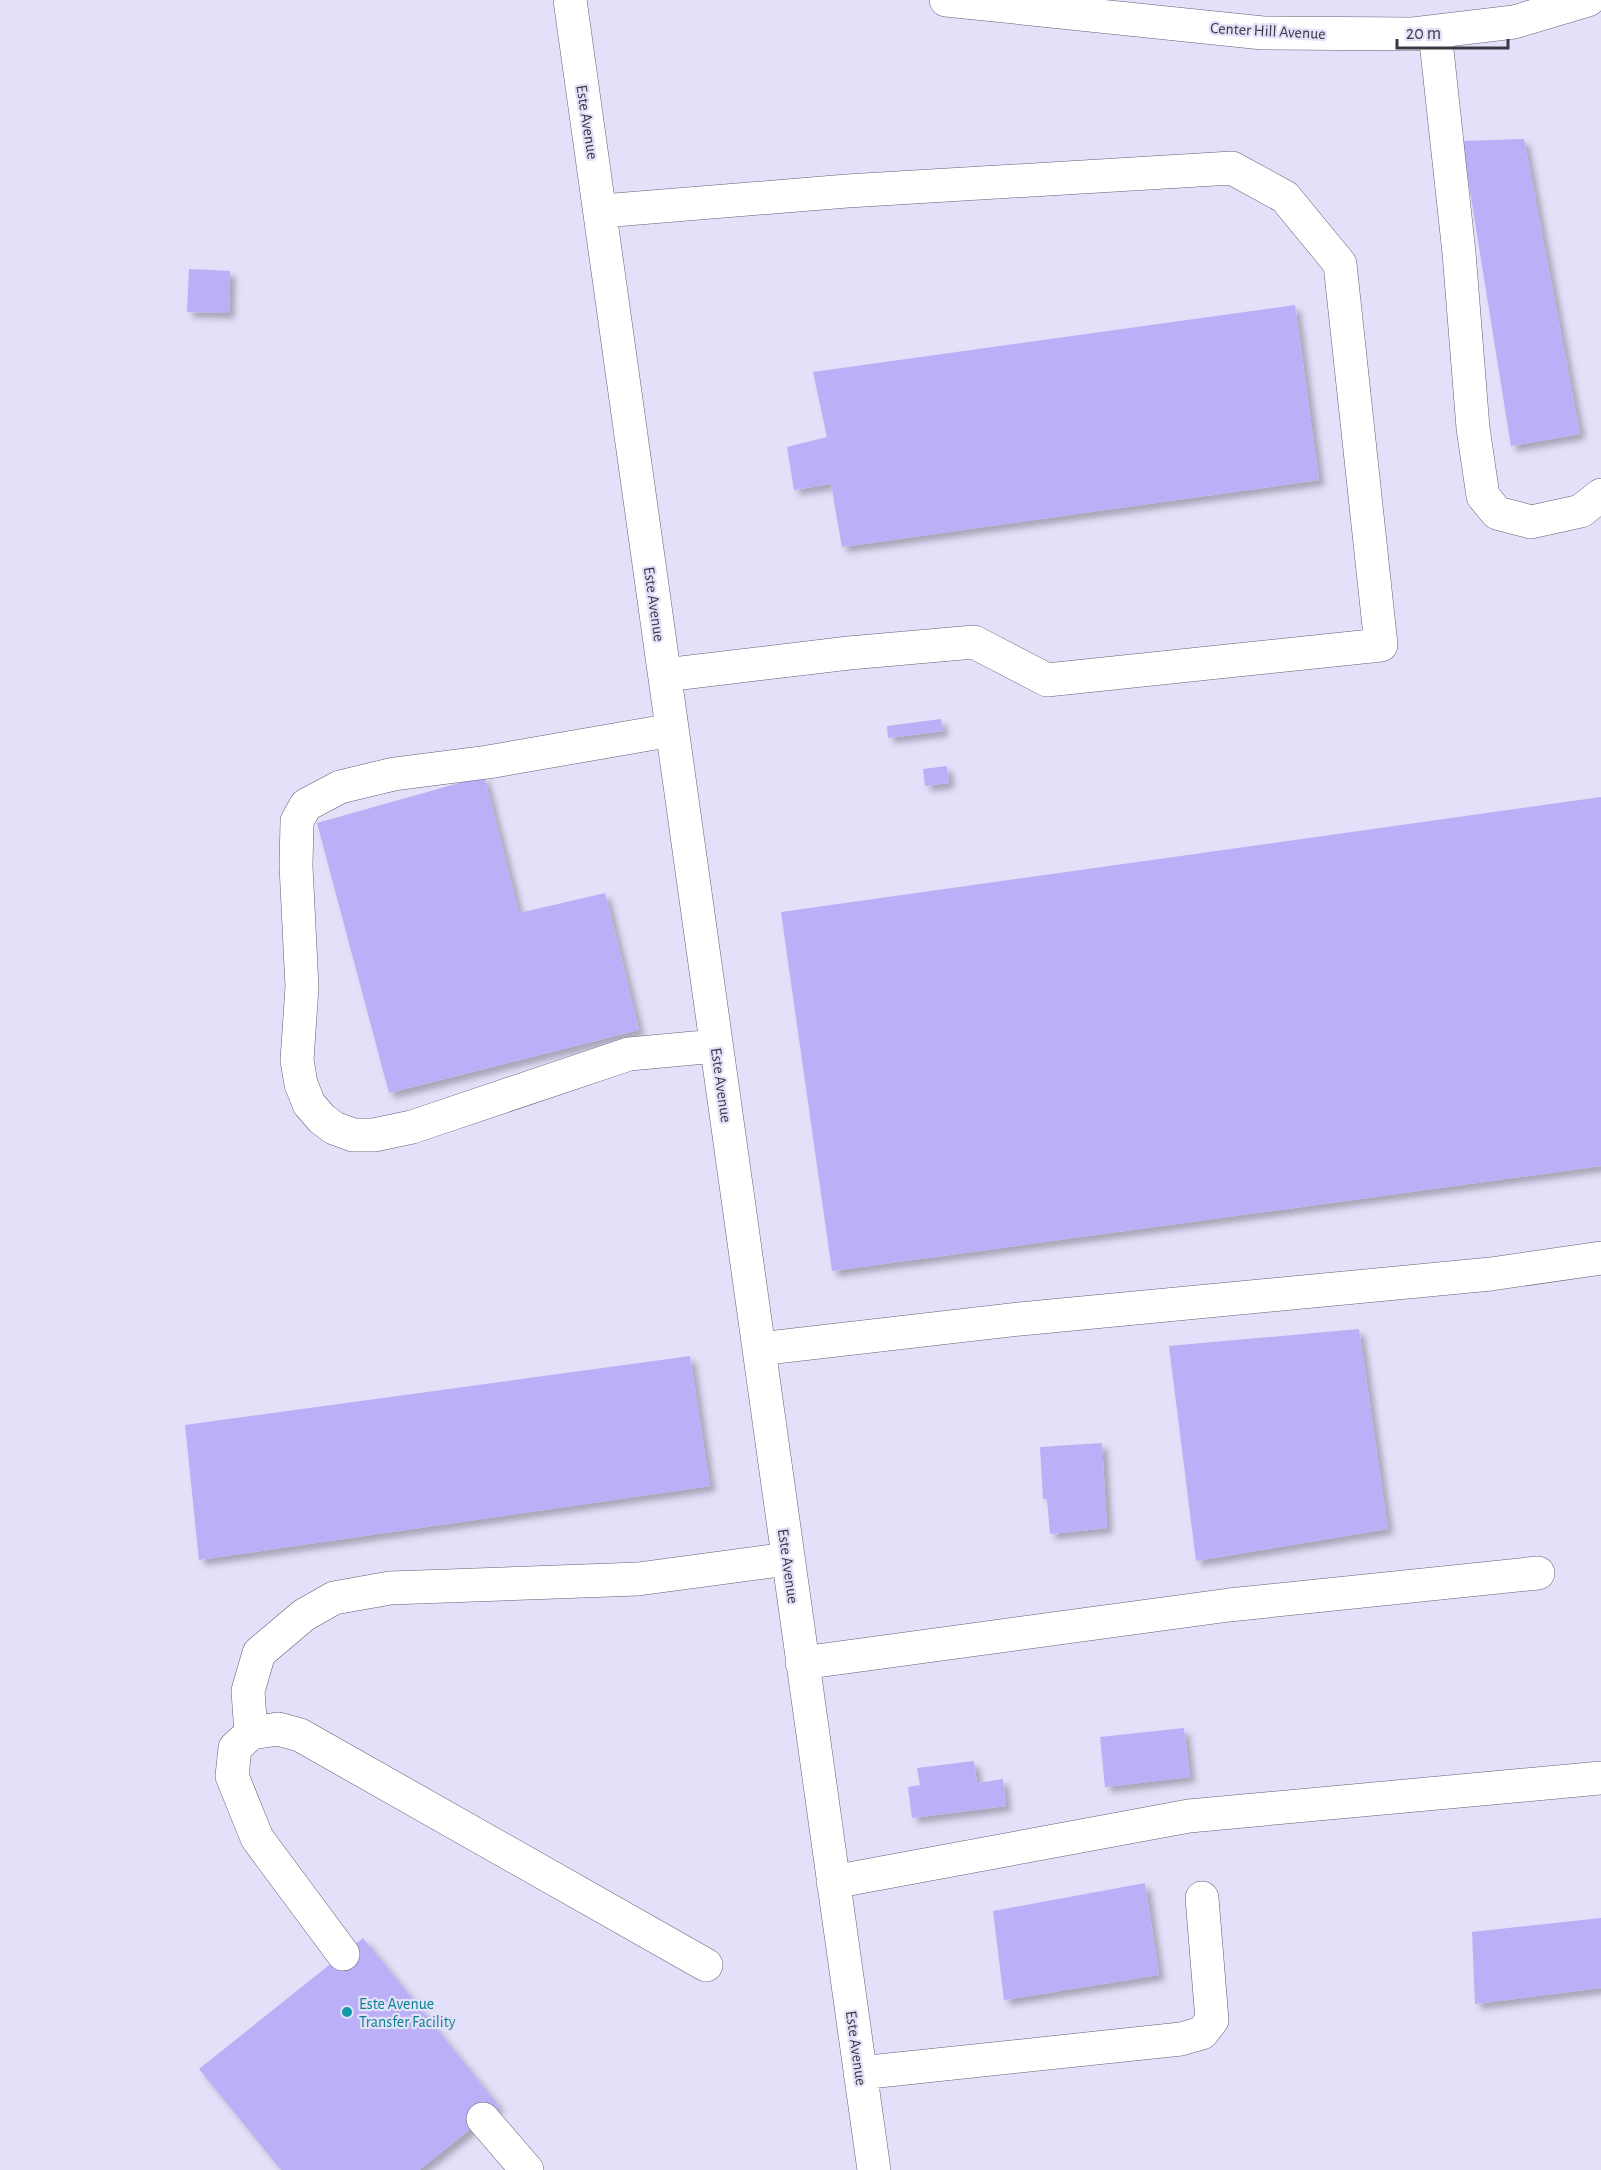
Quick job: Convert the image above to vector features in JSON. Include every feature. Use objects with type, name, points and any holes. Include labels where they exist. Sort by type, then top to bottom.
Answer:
[{"type":"street","name":"Este Avenue","points":[[570,0],[602,211],[672,730],[874,2170]]},
{"type":"street","name":"Center Hill Avenue","points":[[946,0],[1263,33],[1413,34],[1514,22],[1588,0]]},
{"type":"street","points":[[1435,32],[1459,253],[1473,428],[1483,496],[1497,513],[1531,522],[1581,511],[1601,495]]},
{"type":"street","points":[[602,211],[847,191],[1232,168],[1286,197],[1340,264],[1381,645],[1047,680],[974,642],[849,653],[665,675]]},
{"type":"street","points":[[672,730],[488,762],[394,774],[340,787],[306,805],[297,821],[296,866],[302,987],[297,1060],[301,1084],[309,1104],[322,1119],[334,1128],[353,1135],[374,1135],[412,1127],[630,1054],[717,1046]]},
{"type":"street","points":[[759,1349],[1020,1319],[1491,1274],[1601,1258]]},
{"type":"street","points":[[251,1733],[248,1691],[260,1653],[304,1615],[334,1598],[390,1588],[638,1580],[788,1559]]},
{"type":"street","points":[[802,1663],[1229,1605],[1538,1573]]},
{"type":"street","points":[[343,1954],[257,1838],[231,1776],[235,1748],[251,1733],[278,1729],[300,1735],[706,1965]]},
{"type":"street","points":[[833,1882],[1189,1816],[1601,1778]]},
{"type":"street","points":[[860,2073],[1181,2039],[1202,2033],[1212,2020],[1202,1898]]},
{"type":"street","points":[[483,2119],[527,2170]]},
{"type":"building","points":[[1524,139],[1580,434],[1511,446],[1462,141]]},
{"type":"building","points":[[189,269],[230,271],[229,313],[187,312]]},
{"type":"building","points":[[1295,305],[1319,480],[842,547],[831,484],[794,490],[787,447],[827,437],[813,372]]},
{"type":"building","points":[[941,719],[943,731],[888,738],[887,726]]},
{"type":"building","points":[[947,766],[949,783],[925,786],[923,769]]},
{"type":"building","points":[[484,776],[519,913],[605,893],[639,1030],[389,1093],[317,823]]},
{"type":"building","points":[[1601,797],[1601,1166],[832,1271],[781,912]]},
{"type":"building","points":[[1359,1329],[1388,1529],[1196,1561],[1169,1346]]},
{"type":"building","points":[[690,1356],[710,1486],[199,1560],[185,1425]]},
{"type":"building","points":[[1102,1443],[1107,1528],[1050,1534],[1047,1499],[1043,1499],[1040,1447]]},
{"type":"building","points":[[1184,1728],[1190,1777],[1105,1787],[1100,1737]]},
{"type":"building","points":[[974,1761],[977,1783],[1003,1779],[1006,1806],[912,1818],[908,1787],[920,1785],[917,1768]]},
{"type":"building","points":[[1145,1883],[1159,1975],[1004,2000],[993,1911]]},
{"type":"building","points":[[1601,1918],[1601,1988],[1475,2004],[1472,1932]]},
{"type":"building","name":"Este Avenue Transfer Facility","points":[[363,1938],[499,2106],[419,2170],[281,2170],[199,2069]]},
{"type":"place","name":"Este Avenue Transfer Facility","points":[[347,2012]]}]
